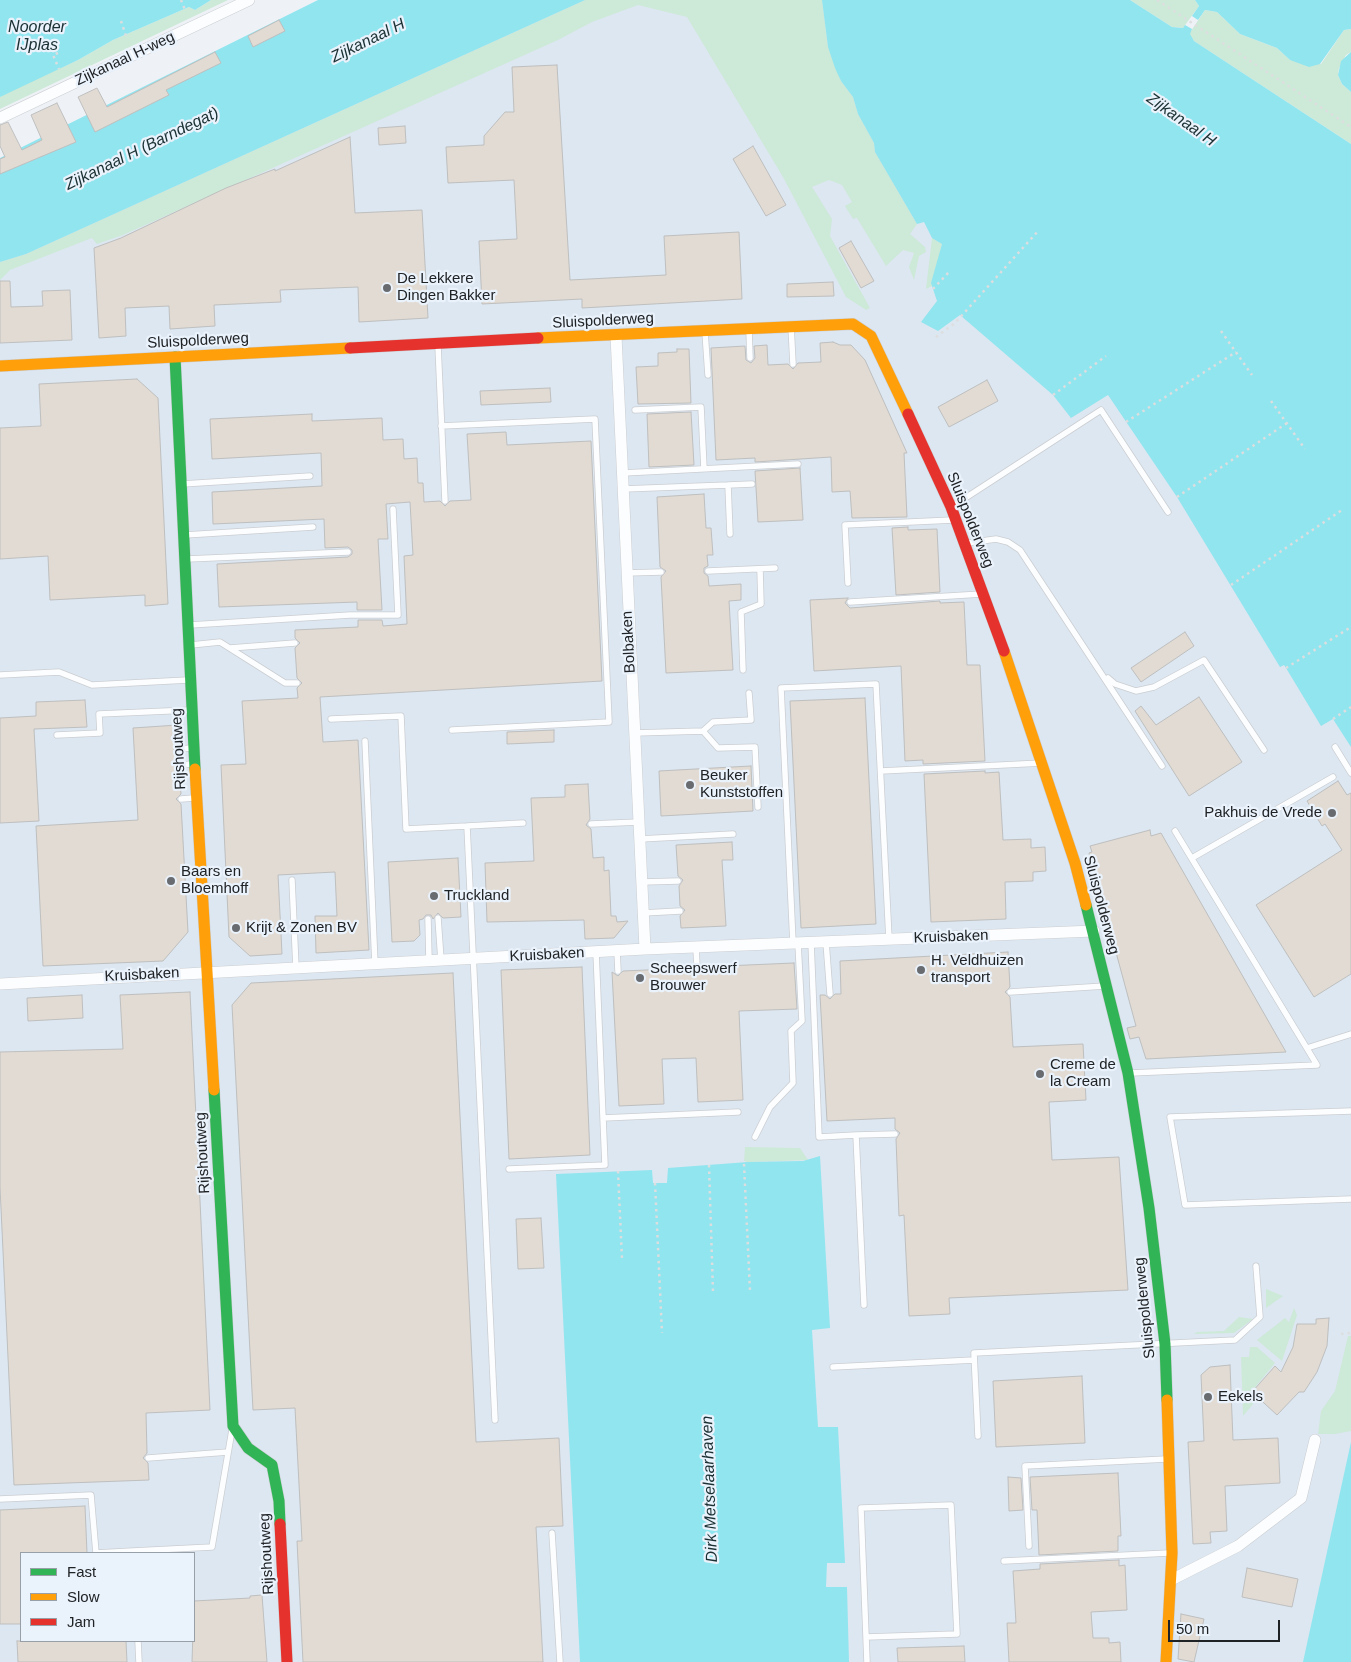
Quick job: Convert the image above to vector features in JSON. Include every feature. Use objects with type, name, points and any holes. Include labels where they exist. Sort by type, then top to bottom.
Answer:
[{"type":"street","name":"Zijkanaal H-weg","points":[[0,118],[249,0]]},
{"type":"street","name":"Sluispolderweg","points":[[0,366],[616,336],[791,325],[853,324],[871,336],[951,507],[1044,763],[1094,931],[1128,1074],[1149,1208],[1164,1344],[1172,1552],[1166,1662]]},
{"type":"street","name":"Bolbaken","points":[[616,336],[645,949]]},
{"type":"street","name":"Rijshoutweg","points":[[175,358],[196,798],[208,971],[232,1426],[248,1448],[272,1465],[279,1501],[287,1662]]},
{"type":"street","name":"Kruisbaken","points":[[0,984],[208,971],[645,949],[1094,931]]},
{"type":"street","points":[[1171,1580],[1238,1546],[1300,1498],[1314,1440]]},
{"type":"lane","points":[[791,325],[793,364]]},
{"type":"lane","points":[[748,327],[750,358]]},
{"type":"lane","points":[[705,330],[708,375]]},
{"type":"lane","points":[[438,344],[445,501]]},
{"type":"lane","points":[[635,410],[701,407],[704,469]]},
{"type":"lane","points":[[951,507],[1102,410],[1168,512]]},
{"type":"lane","points":[[441,426],[595,419],[609,722],[452,730]]},
{"type":"lane","points":[[623,473],[798,464]]},
{"type":"lane","points":[[181,484],[310,476]]},
{"type":"lane","points":[[623,489],[752,484]]},
{"type":"lane","points":[[728,485],[730,534]]},
{"type":"lane","points":[[188,625],[350,615],[398,615],[393,510]]},
{"type":"lane","points":[[848,583],[845,525],[956,520]]},
{"type":"lane","points":[[184,535],[313,527]]},
{"type":"lane","points":[[965,543],[981,539],[996,539],[1008,542],[1020,550],[1162,766]]},
{"type":"lane","points":[[185,559],[348,552]]},
{"type":"lane","points":[[708,571],[775,568]]},
{"type":"lane","points":[[743,670],[741,612],[762,604],[760,569]]},
{"type":"lane","points":[[626,573],[660,572]]},
{"type":"lane","points":[[850,602],[984,594]]},
{"type":"lane","points":[[189,645],[220,642],[285,683],[297,683]]},
{"type":"lane","points":[[229,648],[295,643]]},
{"type":"lane","points":[[1102,673],[1115,684],[1136,691],[1154,687],[1204,660],[1264,750]]},
{"type":"lane","points":[[0,675],[59,672],[92,685],[190,680]]},
{"type":"lane","points":[[755,1137],[770,1106],[793,1083],[791,1030],[802,1021],[781,688],[876,684],[889,939]]},
{"type":"lane","points":[[634,733],[703,731],[713,722],[751,720],[749,693]]},
{"type":"lane","points":[[57,735],[100,733],[99,714],[192,710]]},
{"type":"lane","points":[[331,719],[401,716],[406,829],[522,823]]},
{"type":"lane","points":[[703,731],[718,748],[756,747],[758,807]]},
{"type":"lane","points":[[365,741],[375,964]]},
{"type":"lane","points":[[1335,747],[1351,773]]},
{"type":"lane","points":[[178,749],[194,748]]},
{"type":"lane","points":[[880,771],[1044,763]]},
{"type":"lane","points":[[179,765],[195,764]]},
{"type":"lane","points":[[1192,858],[1333,777]]},
{"type":"lane","points":[[181,799],[196,798]]},
{"type":"lane","points":[[590,824],[639,822]]},
{"type":"lane","points":[[468,826],[495,1420]]},
{"type":"lane","points":[[1128,1074],[1318,1065],[1175,831]]},
{"type":"lane","points":[[640,839],[733,834]]},
{"type":"lane","points":[[292,880],[296,968]]},
{"type":"lane","points":[[642,882],[678,880]]},
{"type":"lane","points":[[643,913],[680,911]]},
{"type":"lane","points":[[435,960],[438,918]]},
{"type":"lane","points":[[428,919],[435,960]]},
{"type":"lane","points":[[811,942],[820,1137],[896,1134]]},
{"type":"lane","points":[[826,942],[830,994]]},
{"type":"lane","points":[[696,947],[697,968]]},
{"type":"lane","points":[[617,951],[618,971]]},
{"type":"lane","points":[[509,1169],[606,1165],[596,952]]},
{"type":"lane","points":[[1010,992],[1107,986]]},
{"type":"lane","points":[[1307,1048],[1351,1034]]},
{"type":"lane","points":[[604,1118],[738,1112]]},
{"type":"lane","points":[[1351,1112],[1170,1117],[1185,1205],[1351,1199]]},
{"type":"lane","points":[[856,1136],[864,1304]]},
{"type":"lane","points":[[978,1436],[974,1353],[1235,1340],[1260,1317],[1256,1266]]},
{"type":"lane","points":[[833,1367],[974,1360]]},
{"type":"lane","points":[[133,1552],[212,1547],[232,1426]]},
{"type":"lane","points":[[148,1458],[228,1452]]},
{"type":"lane","points":[[1029,1546],[1024,1466],[1169,1459]]},
{"type":"lane","points":[[0,1499],[91,1495],[96,1552]]},
{"type":"lane","points":[[866,1638],[957,1634],[951,1504],[861,1508],[866,1638],[867,1662]]},
{"type":"lane","points":[[552,1533],[560,1662]]},
{"type":"lane","points":[[1004,1562],[1172,1552]]},
{"type":"lane","points":[[138,1642],[139,1662]]},
{"type":"path","points":[[181,0],[185,10]]},
{"type":"path","points":[[1157,0],[1351,128]]},
{"type":"path","points":[[121,21],[126,36]]},
{"type":"path","points":[[58,53],[53,55],[59,69]]},
{"type":"path","points":[[936,337],[955,323],[1039,230]]},
{"type":"path","points":[[933,289],[948,272]]},
{"type":"path","points":[[1221,330],[1252,375]]},
{"type":"path","points":[[1126,422],[1236,352]]},
{"type":"path","points":[[1053,395],[1106,356]]},
{"type":"path","points":[[1271,401],[1305,449]]},
{"type":"path","points":[[1177,497],[1287,423]]},
{"type":"path","points":[[1231,584],[1342,510]]},
{"type":"path","points":[[1286,668],[1351,627]]},
{"type":"path","points":[[1333,719],[1351,707]]},
{"type":"path","points":[[744,1164],[750,1291]]},
{"type":"path","points":[[709,1165],[713,1292]]},
{"type":"path","points":[[618,1171],[622,1259]]},
{"type":"path","points":[[655,1184],[662,1334]]},
{"type":"path","points":[[1341,1334],[1351,1333]]},
{"type":"shaded area","points":[[425,0],[977,0],[1351,296],[1351,1662],[0,1662],[0,192]]},
{"type":"green space","points":[[211,0],[228,0],[0,109],[0,97],[3,94],[78,60],[113,40],[189,7],[195,10]]},
{"type":"green space","points":[[585,0],[822,0],[828,47],[841,81],[853,97],[858,114],[874,143],[875,152],[917,224],[910,234],[925,247],[926,252],[919,256],[914,280],[909,267],[914,253],[903,250],[886,266],[857,218],[853,219],[845,206],[852,202],[842,185],[829,180],[812,187],[832,219],[830,236],[870,308],[866,310],[846,297],[783,177],[687,17],[638,5],[592,22],[558,40],[123,235],[97,244],[92,238],[10,270],[0,280],[0,262],[26,254]]},
{"type":"green space","points":[[1130,0],[1195,0],[1199,6],[1183,28],[1172,27]]},
{"type":"green space","points":[[1205,10],[1217,12],[1240,34],[1277,48],[1290,60],[1321,64],[1344,30],[1351,29],[1351,52],[1346,55],[1339,68],[1338,75],[1342,84],[1351,92],[1351,144],[1194,41],[1189,34]]},
{"type":"green space","points":[[932,238],[942,244],[932,286],[926,289]]},
{"type":"green space","points":[[745,1147],[800,1148],[808,1160],[748,1162],[744,1161]]},
{"type":"green space","points":[[1266,1289],[1283,1296],[1266,1308]]},
{"type":"green space","points":[[1294,1308],[1297,1315],[1282,1361],[1257,1340],[1285,1318],[1289,1322]]},
{"type":"green space","points":[[1239,1317],[1253,1319],[1234,1333],[1194,1334],[1197,1332],[1224,1331]]},
{"type":"green space","points":[[1348,1336],[1351,1336],[1351,1431],[1335,1434],[1318,1434],[1321,1411],[1335,1391]]},
{"type":"green space","points":[[1250,1347],[1257,1347],[1275,1363],[1252,1391],[1258,1398],[1243,1416],[1241,1357],[1249,1357]]},
{"type":"water","name":"Noorder IJplas","points":[[0,0],[211,0],[195,10],[189,7],[113,40],[78,60],[0,97]]},
{"type":"water","points":[[318,0],[585,0],[26,254],[0,262],[0,158]]},
{"type":"water","name":"Zijkanaal H","points":[[822,0],[1130,0],[1172,27],[1183,28],[1185,25],[1192,29],[1190,34],[1194,41],[1351,144],[1351,747],[1333,719],[1321,726],[1284,665],[1280,667],[1177,497],[1108,395],[1071,418],[1053,395],[960,315],[938,331],[921,322],[937,301],[931,283],[942,244],[932,238],[924,222],[917,224],[875,152],[874,143],[858,114],[853,97],[841,81],[835,68],[828,47]]},
{"type":"water","points":[[1195,0],[1351,0],[1351,29],[1344,30],[1320,64],[1309,67],[1290,60],[1277,48],[1240,34],[1217,12],[1205,10],[1198,20],[1192,16],[1199,6]]},
{"type":"water","points":[[1351,52],[1351,92],[1342,84],[1338,75],[1341,61]]},
{"type":"water","name":"Dirk Metselaarhaven","points":[[820,1156],[830,1328],[812,1330],[818,1427],[838,1427],[845,1563],[827,1563],[826,1587],[847,1587],[849,1662],[580,1662],[556,1174],[652,1170],[653,1183],[667,1183],[668,1168],[748,1162],[803,1161]]},
{"type":"water","points":[[1351,1442],[1351,1662],[1303,1662]]},
{"type":"building","points":[[279,20],[285,31],[253,47],[248,36]]},
{"type":"building","points":[[215,52],[221,63],[166,90],[169,95],[95,132],[78,97],[97,88],[107,107]]},
{"type":"building","points":[[557,65],[570,280],[666,275],[664,236],[739,232],[742,299],[582,308],[582,299],[482,304],[479,241],[517,239],[514,180],[448,183],[446,147],[484,145],[484,136],[505,112],[514,112],[512,67]]},
{"type":"building","points":[[57,103],[76,142],[0,174],[0,159],[5,157],[0,146],[0,125],[8,122],[22,150],[42,140],[31,115]]},
{"type":"building","points":[[405,126],[406,143],[379,145],[378,128]]},
{"type":"building","points":[[350,137],[355,213],[422,210],[428,318],[359,322],[358,287],[280,290],[281,302],[214,305],[215,326],[170,329],[169,306],[125,308],[126,336],[99,338],[94,248],[121,238],[226,188],[275,169],[275,171]]},
{"type":"building","points":[[753,146],[786,205],[766,216],[733,159]]},
{"type":"building","points":[[851,241],[874,281],[861,288],[839,248]]},
{"type":"building","points":[[0,281],[10,281],[11,307],[43,306],[42,291],[70,290],[72,340],[0,343]]},
{"type":"building","points":[[833,282],[834,296],[787,297],[787,284]]},
{"type":"building","points":[[833,342],[840,345],[851,345],[865,360],[907,453],[904,453],[907,517],[852,518],[850,491],[832,492],[831,457],[755,462],[755,458],[716,460],[711,348],[745,346],[746,360],[751,363],[755,358],[754,346],[767,345],[768,365],[788,364],[793,369],[798,363],[821,362],[820,343]]},
{"type":"building","points":[[677,349],[689,349],[691,403],[638,404],[636,367],[658,366],[658,353],[677,352]]},
{"type":"building","points":[[137,379],[158,398],[168,604],[145,606],[145,595],[50,600],[48,556],[0,559],[0,428],[41,426],[39,384]]},
{"type":"building","points":[[987,380],[998,401],[949,427],[938,407]]},
{"type":"building","points":[[550,388],[551,402],[481,405],[480,391]]},
{"type":"building","points":[[691,412],[694,465],[649,467],[647,414]]},
{"type":"building","points":[[312,414],[312,421],[382,418],[383,440],[403,439],[404,459],[417,458],[418,483],[423,483],[424,502],[440,501],[445,506],[450,501],[471,500],[467,434],[506,432],[507,445],[591,441],[602,681],[320,697],[323,742],[358,740],[369,950],[316,953],[315,916],[337,916],[335,872],[278,875],[282,954],[250,956],[229,937],[221,765],[246,764],[242,701],[298,698],[297,688],[302,683],[297,678],[295,648],[300,643],[295,638],[295,630],[358,627],[358,620],[382,620],[383,626],[407,624],[404,556],[413,555],[410,502],[386,504],[388,539],[378,539],[382,610],[357,610],[357,602],[219,607],[217,564],[348,557],[352,554],[352,550],[348,547],[325,548],[324,519],[213,524],[212,492],[322,486],[321,453],[212,459],[210,419]]},
{"type":"building","points":[[800,468],[803,520],[758,522],[755,471]]},
{"type":"building","points":[[704,494],[706,528],[711,528],[713,555],[707,555],[708,566],[704,568],[704,573],[708,576],[709,586],[741,584],[741,600],[729,601],[733,670],[666,673],[661,577],[666,571],[660,567],[657,497]]},
{"type":"building","points":[[908,527],[908,530],[937,529],[940,592],[896,595],[892,528]]},
{"type":"building","points":[[848,598],[845,603],[850,608],[940,601],[940,603],[964,602],[967,665],[980,665],[985,761],[923,764],[923,760],[905,761],[901,666],[814,671],[810,600]]},
{"type":"building","points":[[1185,632],[1194,646],[1141,682],[1131,668]]},
{"type":"building","points":[[1199,697],[1242,762],[1189,796],[1135,711],[1141,706],[1156,725]]},
{"type":"building","points":[[865,698],[876,924],[801,928],[790,701]]},
{"type":"building","points":[[85,700],[87,727],[34,729],[39,821],[0,823],[0,718],[36,716],[36,702]]},
{"type":"building","points":[[178,725],[178,744],[173,749],[179,754],[179,760],[174,765],[179,770],[181,794],[176,799],[181,804],[188,932],[163,961],[43,966],[36,826],[138,820],[133,728]]},
{"type":"building","points":[[554,730],[554,742],[507,744],[507,732]]},
{"type":"building","points":[[751,766],[753,811],[661,816],[659,771]]},
{"type":"building","points":[[985,771],[985,773],[999,772],[1003,840],[1031,839],[1031,848],[1045,847],[1046,871],[1033,872],[1033,881],[1005,882],[1006,919],[931,922],[924,774]]},
{"type":"building","points":[[1338,781],[1347,795],[1351,793],[1351,974],[1314,997],[1256,905],[1342,850],[1325,824],[1322,826],[1307,801]]},
{"type":"building","points":[[588,784],[590,819],[586,825],[591,829],[593,858],[604,857],[604,871],[609,870],[611,916],[616,916],[617,922],[628,921],[614,938],[585,939],[584,920],[487,922],[485,863],[534,861],[531,798],[565,797],[565,785]]},
{"type":"building","points":[[1150,830],[1151,836],[1161,833],[1286,1052],[1146,1059],[1139,1037],[1130,1039],[1127,1028],[1136,1026],[1089,853],[1092,852],[1090,846]]},
{"type":"building","points":[[732,842],[733,860],[722,860],[726,926],[681,928],[680,916],[685,910],[680,906],[679,886],[683,880],[678,876],[676,845]]},
{"type":"building","points":[[458,858],[461,917],[443,918],[438,913],[433,919],[431,915],[426,915],[423,919],[419,920],[420,935],[414,941],[392,942],[388,862]]},
{"type":"building","points":[[1008,952],[1010,987],[1005,992],[1010,997],[1013,1047],[1083,1044],[1086,1100],[1049,1102],[1052,1160],[1119,1157],[1128,1290],[949,1298],[950,1314],[909,1316],[904,1215],[899,1216],[896,1139],[900,1133],[895,1129],[895,1118],[827,1121],[820,995],[825,995],[830,999],[835,994],[841,994],[840,961]]},
{"type":"building","points":[[794,963],[797,1009],[739,1011],[743,1100],[698,1102],[696,1058],[662,1059],[664,1104],[619,1106],[612,972],[618,976],[623,971],[692,968],[698,973],[702,967]]},
{"type":"building","points":[[582,967],[590,1155],[509,1159],[501,970]]},
{"type":"building","points":[[453,973],[476,1442],[559,1438],[563,1526],[536,1527],[543,1662],[303,1662],[297,1541],[302,1541],[295,1408],[253,1410],[232,1005],[251,983]]},
{"type":"building","points":[[190,992],[210,1410],[146,1413],[147,1453],[143,1458],[148,1463],[149,1480],[14,1485],[0,1187],[0,1052],[123,1049],[120,995]]},
{"type":"building","points":[[82,995],[83,1018],[28,1021],[27,998]]},
{"type":"building","points":[[541,1218],[544,1268],[518,1269],[516,1219]]},
{"type":"building","points":[[1329,1318],[1327,1346],[1317,1372],[1304,1392],[1299,1392],[1277,1415],[1252,1392],[1275,1366],[1281,1372],[1293,1347],[1297,1324],[1316,1324],[1316,1319]]},
{"type":"building","points":[[1230,1365],[1233,1440],[1278,1438],[1280,1483],[1225,1486],[1227,1531],[1210,1532],[1211,1543],[1193,1544],[1188,1442],[1204,1441],[1201,1375],[1210,1367]]},
{"type":"building","points":[[1082,1376],[1085,1443],[996,1447],[993,1381]]},
{"type":"building","points":[[1118,1473],[1121,1536],[1118,1536],[1118,1551],[1039,1555],[1037,1510],[1032,1510],[1030,1477]]},
{"type":"building","points":[[1008,1477],[1021,1478],[1023,1510],[1009,1511]]},
{"type":"building","points":[[85,1506],[87,1552],[20,1552],[20,1624],[0,1624],[0,1510]]},
{"type":"building","points":[[1119,1560],[1119,1566],[1125,1565],[1127,1610],[1091,1612],[1093,1638],[1109,1638],[1109,1643],[1120,1642],[1121,1662],[1009,1662],[1007,1623],[1016,1623],[1013,1571],[1040,1569],[1040,1564]]},
{"type":"building","points":[[1247,1568],[1298,1579],[1292,1607],[1242,1597]]},
{"type":"building","points":[[262,1595],[267,1662],[192,1662],[193,1642],[195,1642],[195,1601],[250,1598],[250,1596]]},
{"type":"building","points":[[1181,1614],[1204,1619],[1194,1662],[1178,1659]]},
{"type":"building","points":[[17,1641],[126,1642],[127,1662],[18,1662]]},
{"type":"building","points":[[964,1646],[965,1662],[898,1662],[897,1648]]},
{"type":"traffic: fast","points":[[175,357],[195,769]]},
{"type":"traffic: fast","points":[[1086,905],[1128,1073],[1149,1208],[1165,1344],[1167,1400]]},
{"type":"traffic: fast","points":[[214,1090],[233,1426],[248,1448],[272,1465],[279,1501],[280,1524]]},
{"type":"traffic: slow","points":[[538,338],[853,324],[871,336],[908,414]]},
{"type":"traffic: slow","points":[[0,366],[350,348]]},
{"type":"traffic: slow","points":[[1004,651],[1075,863],[1086,905]]},
{"type":"traffic: slow","points":[[195,769],[214,1090]]},
{"type":"traffic: slow","points":[[1166,1662],[1172,1553],[1167,1400]]},
{"type":"traffic: jam","points":[[350,348],[538,338]]},
{"type":"traffic: jam","points":[[908,414],[951,507],[1004,651]]},
{"type":"traffic: jam","points":[[280,1524],[287,1662]]},
{"type":"place","name":"De Lekkere Dingen Bakker","points":[[387,288]]},
{"type":"place","name":"Beuker Kunststoffen","points":[[690,785]]},
{"type":"place","name":"Pakhuis de Vrede","points":[[1332,813]]},
{"type":"place","name":"Baars en Bloemhoff","points":[[171,881]]},
{"type":"place","name":"Truckland","points":[[434,896]]},
{"type":"place","name":"Krijt & Zonen BV","points":[[236,928]]},
{"type":"place","name":"H. Veldhuizen transport","points":[[921,970]]},
{"type":"place","name":"Scheepswerf Brouwer","points":[[640,978]]},
{"type":"place","name":"Creme de la Cream","points":[[1040,1074]]},
{"type":"place","name":"Eekels","points":[[1208,1397]]},
{"type":"water label","name":"Zijkanaal H (Barndegat)","points":[[142,149]]}]
